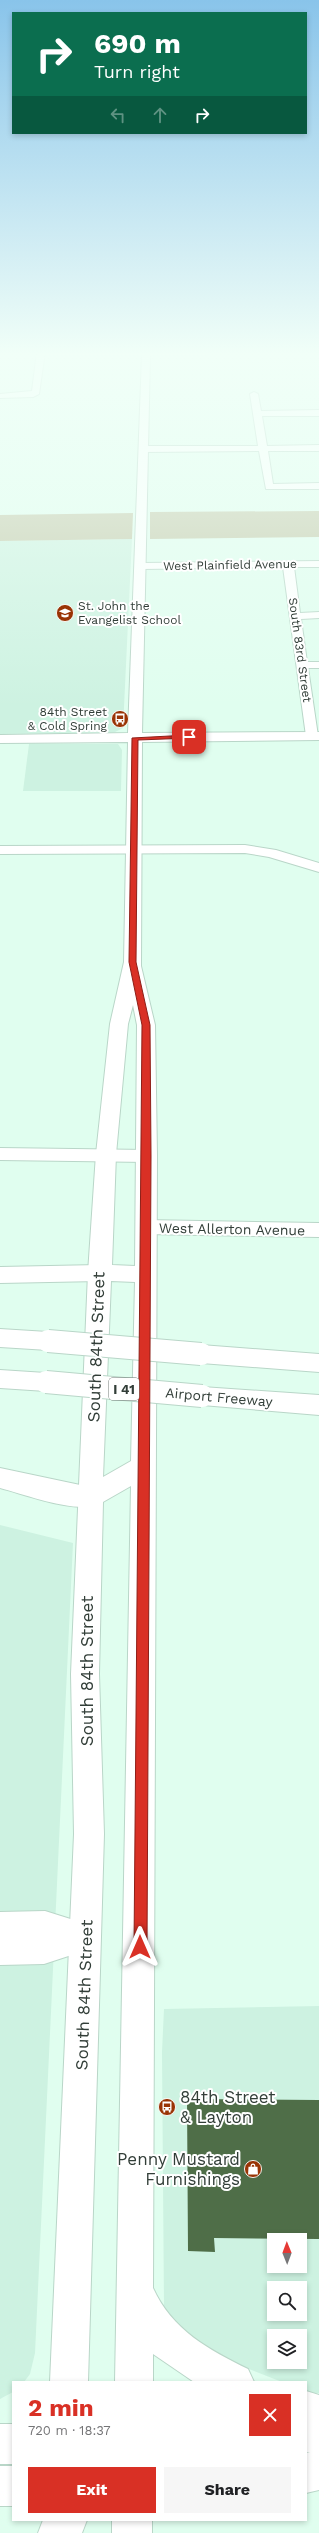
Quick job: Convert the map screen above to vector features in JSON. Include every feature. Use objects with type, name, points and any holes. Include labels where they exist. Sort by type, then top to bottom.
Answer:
[{"type":"main road","name":"South 84th Street","points":[[134,2381],[145,1465],[145,1228],[147,1156],[146,1025],[133,962],[135,738],[142,566],[144,470]]},
{"type":"main road","points":[[0,739],[315,736]]},
{"type":"main road","name":"South 84th Street","points":[[69,2381],[89,1834],[85,1674],[90,1496],[99,1273],[106,1154],[119,1024],[133,962]]},
{"type":"main road","points":[[0,1275],[99,1273],[145,1274]]},
{"type":"main road","points":[[0,1338],[319,1363]]},
{"type":"main road","name":"Airport Freeway","points":[[0,1379],[319,1405]]},
{"type":"main road","points":[[0,1478],[69,1495],[90,1496],[145,1465]]},
{"type":"main road","points":[[135,2288],[150,2324],[164,2340],[189,2359],[233,2381]]},
{"type":"main road","points":[[307,2410],[319,2414]]},
{"type":"main road","points":[[307,2433],[319,2433]]},
{"type":"main road","points":[[0,2444],[12,2444]]},
{"type":"main road","points":[[307,2473],[319,2470]]},
{"type":"main road","points":[[0,2486],[12,2486]]},
{"type":"main road","points":[[57,2533],[58,2521]]},
{"type":"main road","points":[[57,2533],[66,2521]]},
{"type":"main road","points":[[132,2521],[132,2533]]},
{"type":"street","points":[[266,470],[269,487],[319,486]]},
{"type":"street","name":"South 83rd Street","points":[[288,564],[301,665],[315,736]]},
{"type":"street","name":"West Plainfield Avenue","points":[[142,566],[319,564]]},
{"type":"street","points":[[295,616],[319,615]]},
{"type":"street","points":[[301,665],[319,665]]},
{"type":"street","points":[[0,850],[134,848],[245,849],[271,853],[319,868]]},
{"type":"street","points":[[0,1154],[106,1154],[147,1156]]},
{"type":"street","name":"West Allerton Avenue","points":[[145,1228],[319,1230]]},
{"type":"street","points":[[0,1926],[45,1925],[86,1937]]},
{"type":"street","points":[[0,1951],[44,1950],[86,1937]]},
{"type":"shaded area","points":[[319,511],[319,537],[150,539],[150,512]]},
{"type":"shaded area","points":[[133,513],[132,539],[0,541],[0,515]]},
{"type":"shaded area","name":"St. John the Evangelist School","points":[[132,539],[123,728],[115,732],[0,734],[0,541]]},
{"type":"shaded area","points":[[29,744],[118,744],[122,750],[121,791],[23,791]]},
{"type":"shaded area","points":[[0,1525],[73,1543],[35,2353],[30,2374],[25,2381],[12,2381],[12,2393],[0,2399]]},
{"type":"shaded area","points":[[319,2006],[319,2393],[307,2391],[307,2381],[279,2381],[203,2351],[167,2321],[164,2306],[162,2052],[164,2009]]},
{"type":"building","name":"Penny Mustard Furnishings","points":[[187,2099],[319,2100],[319,2239],[307,2239],[307,2233],[267,2233],[267,2239],[214,2238],[215,2252],[188,2251]]},
{"type":"place","name":"St. John the Evangelist School","points":[[65,613]]},
{"type":"place","name":"84th Street & Cold Spring","points":[[120,719]]},
{"type":"place","name":"84th Street & Layton","points":[[167,2107]]},
{"type":"place","name":"Penny Mustard Furnishings","points":[[253,2169]]},
{"type":"route","points":[[140,1947],[147,1156],[146,1025],[133,962],[135,738],[189,737]]}]
